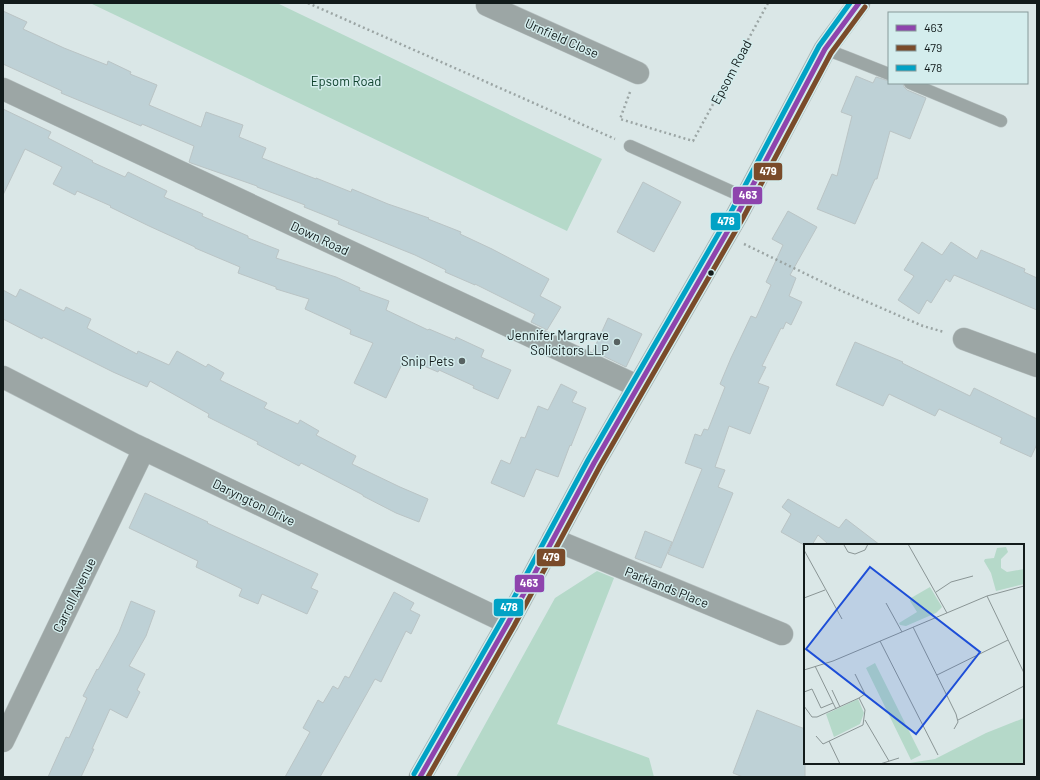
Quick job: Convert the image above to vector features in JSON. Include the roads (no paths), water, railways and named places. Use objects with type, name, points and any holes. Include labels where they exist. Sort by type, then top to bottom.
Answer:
[{"type":"main road","points":[[420,777],[508,623],[594,463],[726,234],[825,49],[859,3]]},
{"type":"street","name":"Urnfield Close","points":[[488,3],[487,5],[638,73]]},
{"type":"street","name":"Down Road","points":[[3,89],[638,386]]},
{"type":"street","points":[[964,339],[1037,366]]},
{"type":"street","name":"Daryngton Drive","points":[[3,377],[144,449],[508,623]]},
{"type":"street","name":"Carroll Avenue","points":[[3,741],[144,449]]},
{"type":"street","name":"Parklands Place","points":[[554,539],[567,546],[782,634]]},
{"type":"lane","points":[[825,49],[888,74]]},
{"type":"lane","points":[[912,84],[1001,121]]},
{"type":"lane","points":[[630,146],[746,198]]},
{"type":"place","name":"Jennifer Margrave Solicitors LLP","points":[[617,342]]},
{"type":"place","name":"Snip Pets","points":[[462,361]]},
{"type":"park label","name":"Epsom Road","points":[[346,81]]}]
